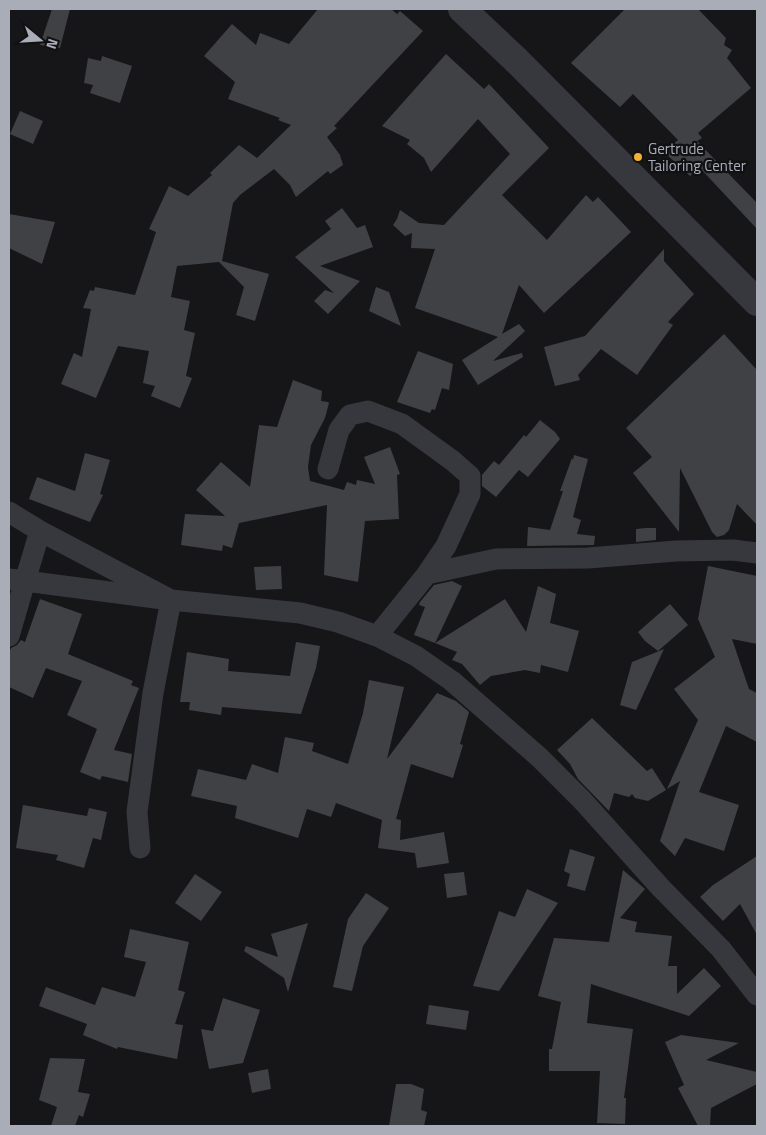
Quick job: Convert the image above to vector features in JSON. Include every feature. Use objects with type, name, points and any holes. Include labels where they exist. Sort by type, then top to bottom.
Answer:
[{"type":"street","points":[[462,9],[515,59],[757,302]]},
{"type":"street","points":[[328,469],[339,430],[350,415],[368,411],[402,424],[453,461],[470,476],[470,494],[446,546],[427,574],[377,636]]},
{"type":"street","points":[[9,512],[40,531],[171,600]]},
{"type":"street","points":[[9,636],[17,580],[40,531]]},
{"type":"street","points":[[427,574],[496,558],[588,558],[676,550],[733,550],[757,553]]},
{"type":"street","points":[[17,580],[300,614],[338,622],[377,636],[416,656],[452,681],[540,758],[582,800],[661,888],[721,949],[757,995]]},
{"type":"street","points":[[140,848],[137,812],[153,693],[171,600]]},
{"type":"building","points":[[52,9],[70,9],[60,48],[40,45]]},
{"type":"building","points":[[318,9],[391,9],[397,14],[400,11],[423,31],[334,126],[337,128],[327,137],[340,155],[343,165],[330,174],[328,171],[296,197],[290,185],[274,169],[240,195],[233,203],[222,261],[269,274],[255,321],[236,315],[244,287],[219,262],[177,266],[171,297],[190,301],[184,330],[195,333],[186,376],[192,378],[180,408],[151,396],[155,386],[143,383],[149,351],[118,346],[96,398],[61,384],[74,353],[82,357],[91,309],[83,308],[90,290],[94,291],[95,287],[135,295],[156,232],[149,229],[169,186],[188,196],[212,175],[210,173],[239,145],[257,158],[291,125],[278,120],[280,118],[228,99],[235,82],[204,56],[232,24],[256,45],[260,33],[289,44]]},
{"type":"building","points":[[625,9],[698,9],[726,38],[724,45],[732,50],[727,58],[751,88],[698,133],[702,138],[697,141],[757,203],[757,229],[699,167],[690,176],[664,152],[678,140],[633,94],[620,107],[571,63]]},
{"type":"building","points":[[446,54],[484,89],[489,84],[549,148],[502,195],[547,240],[586,195],[593,202],[598,197],[631,232],[544,313],[519,285],[502,334],[519,324],[525,331],[493,361],[522,353],[523,357],[478,385],[462,360],[498,337],[415,308],[435,249],[411,248],[412,233],[405,236],[393,225],[400,210],[419,223],[444,225],[510,154],[478,119],[431,172],[424,158],[407,144],[410,140],[382,126]]},
{"type":"building","points":[[102,56],[132,66],[120,103],[90,93],[93,85],[84,83],[88,58],[101,61]]},
{"type":"building","points":[[20,111],[43,121],[33,144],[10,134]]},
{"type":"building","points":[[342,208],[357,228],[365,225],[373,247],[320,266],[360,281],[328,314],[314,301],[325,290],[334,293],[295,257],[331,229],[325,221]]},
{"type":"building","points":[[9,214],[55,222],[42,264],[9,248]]},
{"type":"building","points":[[664,249],[664,261],[694,294],[668,322],[673,325],[637,375],[601,349],[578,375],[580,380],[555,386],[544,347],[585,336]]},
{"type":"building","points":[[376,287],[389,292],[401,326],[369,311]]},
{"type":"building","points":[[724,334],[757,370],[757,525],[737,504],[729,530],[724,535],[717,537],[712,532],[680,468],[679,532],[633,473],[652,457],[626,428]]},
{"type":"building","points":[[418,351],[453,364],[449,390],[442,388],[435,410],[432,409],[430,413],[397,402]]},
{"type":"building","points":[[293,380],[322,391],[321,401],[329,403],[325,418],[311,445],[308,467],[310,481],[344,490],[347,482],[356,485],[357,480],[375,484],[364,457],[390,447],[400,474],[397,475],[399,519],[365,521],[358,582],[324,575],[327,505],[239,523],[232,548],[223,545],[222,551],[181,545],[185,514],[225,516],[196,490],[221,462],[250,487],[259,425],[277,427]]},
{"type":"building","points":[[540,420],[555,432],[560,439],[528,477],[519,470],[496,497],[482,486],[482,475],[494,461],[499,465],[524,435],[526,437]]},
{"type":"building","points":[[85,453],[110,460],[100,494],[103,495],[90,522],[29,499],[37,477],[75,491]]},
{"type":"building","points":[[574,455],[588,459],[573,517],[581,520],[577,534],[595,536],[594,545],[527,546],[528,527],[550,530],[563,491],[560,491]]},
{"type":"building","points":[[656,528],[656,540],[636,542],[636,529]]},
{"type":"building","points":[[281,566],[282,589],[256,590],[254,567]]},
{"type":"building","points":[[708,566],[757,576],[757,644],[732,639],[749,689],[757,693],[757,742],[726,726],[699,792],[739,805],[724,851],[685,838],[675,856],[660,841],[680,781],[667,789],[698,720],[674,689],[715,657],[698,619]]},
{"type":"building","points":[[452,581],[462,586],[435,643],[414,635],[425,607],[419,605],[420,602],[434,585]]},
{"type":"building","points":[[538,586],[556,594],[550,623],[579,631],[568,672],[541,665],[540,673],[525,670],[491,676],[480,685],[462,664],[452,660],[457,652],[435,643],[505,599],[526,632]]},
{"type":"building","points":[[40,599],[82,614],[68,654],[133,681],[131,685],[139,688],[114,750],[132,754],[128,782],[102,776],[100,780],[80,772],[97,729],[67,715],[82,681],[46,668],[33,698],[9,687],[9,653],[11,648],[21,640],[25,642]]},
{"type":"building","points":[[670,604],[688,625],[658,651],[645,641],[638,632]]},
{"type":"building","points":[[296,642],[320,646],[316,668],[301,714],[222,707],[221,715],[189,710],[190,702],[180,702],[187,652],[229,659],[228,671],[290,676]]},
{"type":"building","points":[[664,649],[636,710],[620,705],[632,662]]},
{"type":"building","points":[[369,680],[404,687],[387,759],[437,693],[456,701],[469,712],[460,744],[463,745],[453,778],[411,764],[396,819],[401,820],[400,840],[444,832],[449,863],[417,868],[415,853],[378,848],[382,820],[336,803],[331,817],[307,809],[298,838],[235,818],[237,806],[191,796],[198,769],[246,780],[252,764],[278,773],[285,737],[314,743],[312,751],[348,764],[363,713]]},
{"type":"building","points":[[592,718],[647,771],[652,768],[666,790],[648,801],[635,798],[632,794],[629,797],[614,793],[609,811],[578,779],[570,764],[557,750]]},
{"type":"building","points":[[23,805],[87,816],[89,808],[107,812],[101,840],[93,838],[84,868],[56,860],[58,855],[16,848]]},
{"type":"building","points":[[570,849],[595,857],[585,891],[567,886],[570,874],[564,871]]},
{"type":"building","points":[[757,856],[757,935],[740,904],[723,921],[700,897],[713,885]]},
{"type":"building","points":[[623,870],[645,889],[620,918],[637,922],[635,932],[672,936],[668,966],[677,966],[677,994],[704,968],[721,986],[689,1016],[591,984],[587,1023],[633,1029],[624,1098],[626,1098],[625,1124],[597,1123],[600,1071],[549,1071],[549,1049],[552,1049],[561,1002],[538,996],[554,938],[609,942]]},
{"type":"building","points":[[464,872],[467,895],[447,898],[444,874]]},
{"type":"building","points":[[195,874],[222,892],[201,921],[175,903]]},
{"type":"building","points":[[527,889],[558,903],[499,991],[473,986],[499,911],[515,917]]},
{"type":"building","points":[[366,893],[389,908],[363,946],[352,991],[333,987],[348,919]]},
{"type":"building","points":[[308,923],[288,992],[284,978],[244,951],[246,946],[278,957],[271,934]]},
{"type":"building","points":[[130,929],[189,942],[178,990],[185,992],[175,1024],[183,1025],[177,1059],[118,1047],[117,1049],[83,1035],[87,1024],[39,1006],[46,987],[95,1005],[102,987],[135,997],[146,962],[124,957]]},
{"type":"building","points":[[223,998],[260,1010],[243,1063],[209,1069],[201,1029],[213,1031]]},
{"type":"building","points":[[429,1005],[469,1011],[466,1030],[426,1024]]},
{"type":"building","points":[[681,1035],[739,1043],[706,1060],[757,1072],[757,1084],[711,1108],[710,1126],[698,1126],[678,1088],[684,1085],[665,1042]]},
{"type":"building","points":[[50,1058],[85,1059],[78,1092],[90,1094],[83,1117],[79,1115],[75,1126],[51,1126],[57,1107],[39,1100]]},
{"type":"building","points":[[268,1069],[271,1089],[252,1093],[248,1073]]},
{"type":"building","points":[[396,1084],[411,1084],[424,1089],[421,1110],[427,1112],[424,1126],[389,1126]]},
{"type":"place","name":"Gertrude Tailoring Center","points":[[638,157]]}]
